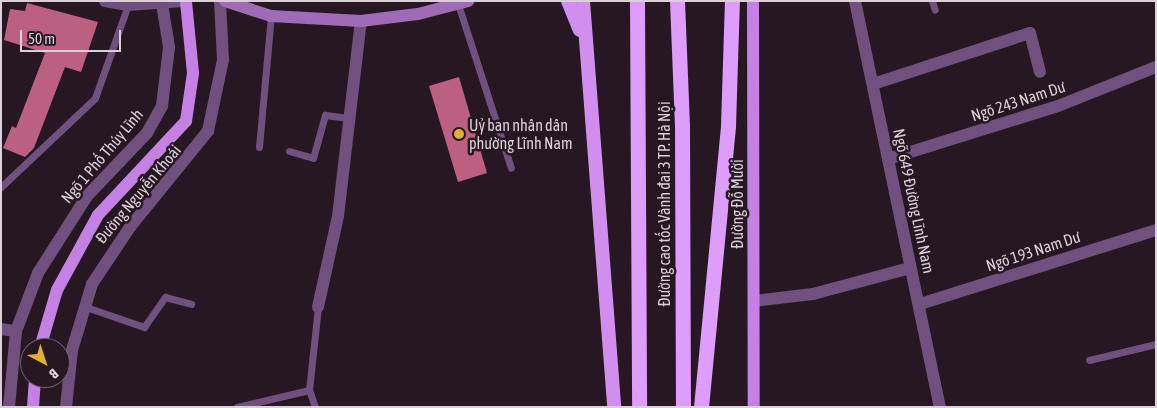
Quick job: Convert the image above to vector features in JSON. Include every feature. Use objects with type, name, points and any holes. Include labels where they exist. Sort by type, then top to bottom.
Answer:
[{"type":"highway","points":[[568,1],[584,40]]},
{"type":"highway","points":[[583,1],[584,40],[614,407]]},
{"type":"highway","name":"Đường cao tốc Vành đai 3 TP. Hà Nội","points":[[637,1],[638,407]]},
{"type":"highway","name":"Đường cao tốc Vành đai 3 TP. Hà Nội","points":[[677,1],[682,126],[683,407]]},
{"type":"highway","points":[[701,407],[728,126],[732,1]]},
{"type":"main road","name":"Đường Nguyễn Khoái","points":[[43,338],[57,290],[93,222],[186,121],[193,73],[184,1]]},
{"type":"main road","points":[[225,1],[271,16],[361,21],[463,3]]},
{"type":"main road","name":"Đường Đỗ Mười","points":[[753,1],[754,407]]},
{"type":"main road","points":[[33,407],[34,388]]},
{"type":"street","points":[[105,1],[128,5],[184,1]]},
{"type":"street","name":"Đường Nguyễn Khoái","points":[[66,407],[72,350],[82,306],[109,255],[208,131],[223,60],[220,1]]},
{"type":"street","name":"Ngõ 649 Đường Lĩnh Nam","points":[[855,1],[910,268],[920,304],[940,407]]},
{"type":"street","name":"Ngõ 1 Phố Thúy Lĩnh","points":[[9,407],[16,331],[38,273],[66,225],[156,120],[168,58],[162,3]]},
{"type":"street","points":[[318,307],[338,216],[361,21]]},
{"type":"street","points":[[873,84],[1030,33],[1040,72]]},
{"type":"street","name":"Ngõ 243 Nam Dư","points":[[888,159],[1058,106],[1156,67]]},
{"type":"street","name":"Ngõ 193 Nam Dư","points":[[920,304],[1156,230]]},
{"type":"street","points":[[754,301],[813,294],[910,268]]},
{"type":"street","points":[[1,329],[16,331]]},
{"type":"lane","points":[[932,1],[935,10]]},
{"type":"lane","points":[[463,3],[511,168]]},
{"type":"lane","points":[[1,188],[95,98],[128,5]]},
{"type":"lane","points":[[259,147],[271,16]]},
{"type":"lane","points":[[289,151],[313,158],[325,115],[351,118]]},
{"type":"lane","points":[[82,306],[144,327],[165,297],[191,304]]},
{"type":"lane","points":[[315,407],[309,390],[318,307]]},
{"type":"lane","points":[[1089,360],[1156,344]]},
{"type":"lane","points":[[237,407],[265,404],[309,390]]},
{"type":"building","points":[[27,3],[98,22],[81,72],[65,67],[34,148],[25,157],[3,148],[12,126],[16,128],[45,53],[4,40],[10,9],[25,11]]},
{"type":"building","name":"Uỷ ban nhân dân phường Lĩnh Nam","points":[[459,77],[487,173],[458,182],[429,86]]},
{"type":"place","name":"Uỷ ban nhân dân phường Lĩnh Nam","points":[[459,134]]}]
